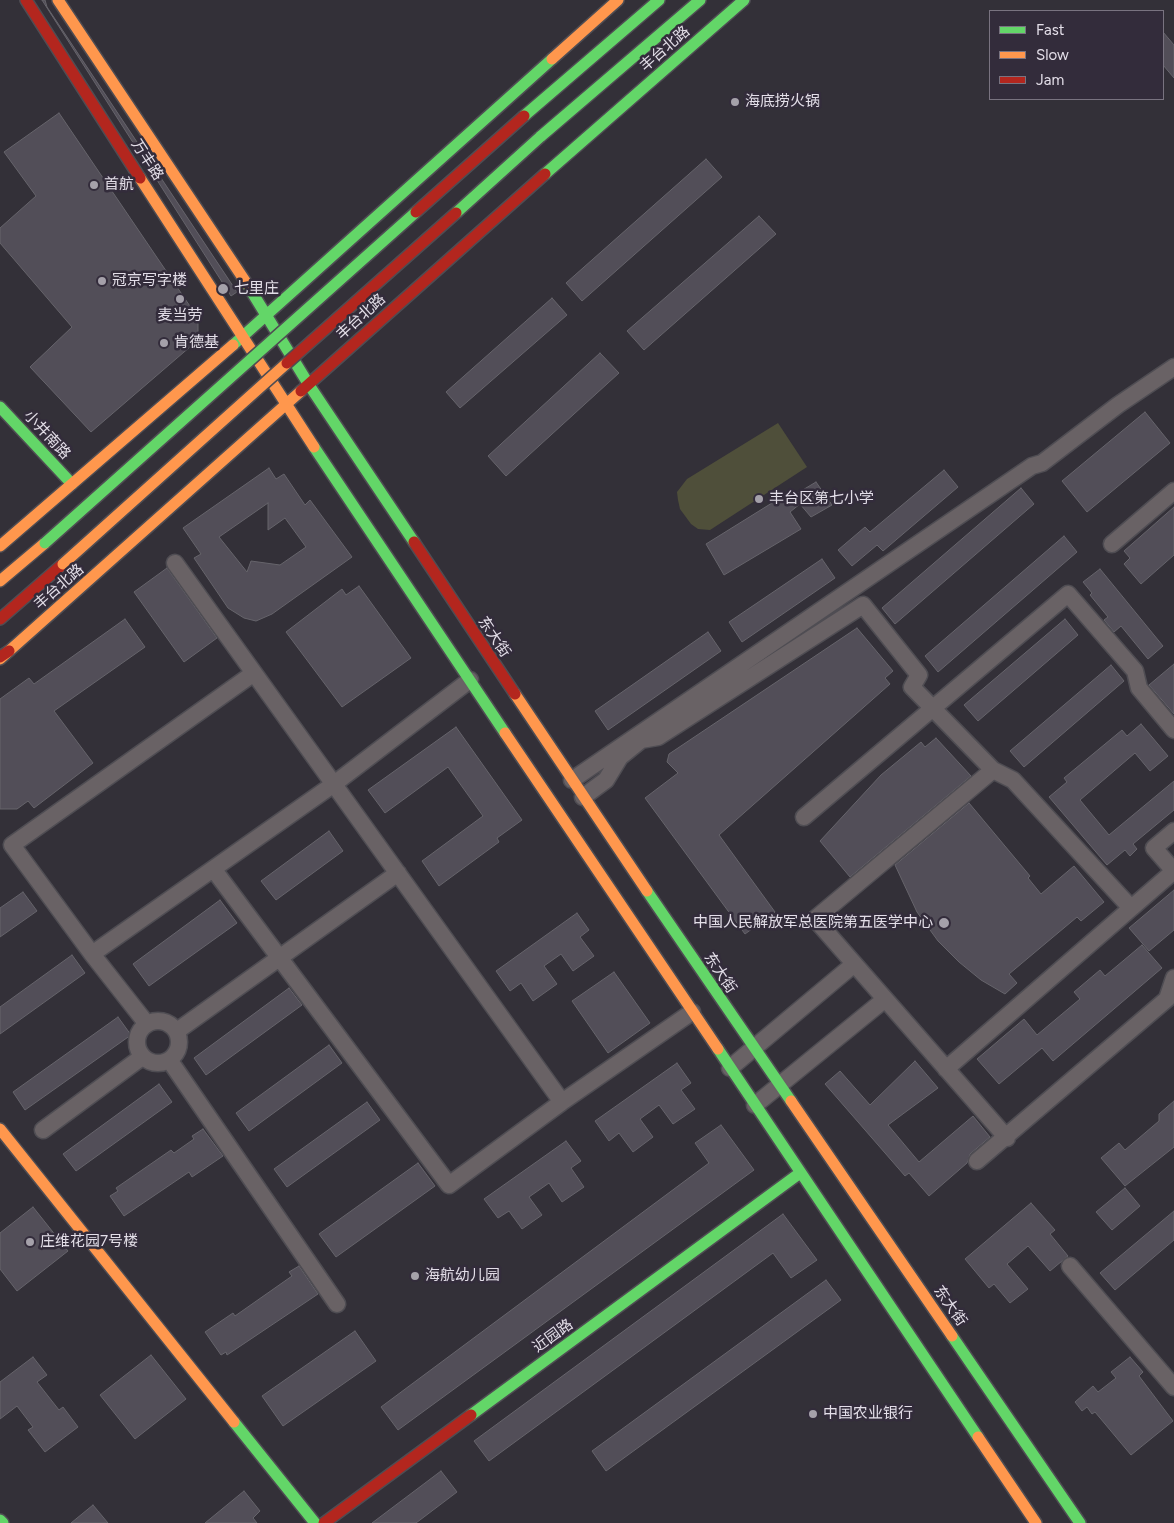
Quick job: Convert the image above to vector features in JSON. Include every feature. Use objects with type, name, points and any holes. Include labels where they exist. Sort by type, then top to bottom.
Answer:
[{"type":"main road","name":"万丰路","points":[[26,0],[286,406]]},
{"type":"main road","name":"万丰路","points":[[58,0],[267,313],[309,385]]},
{"type":"main road","points":[[0,546],[242,337],[618,0]]},
{"type":"main road","points":[[0,581],[524,116],[659,0]]},
{"type":"main road","name":"丰台北路","points":[[0,619],[540,137],[700,0]]},
{"type":"main road","name":"丰台北路","points":[[3,655],[286,406],[509,205],[744,0]]},
{"type":"main road","name":"东大街","points":[[309,385],[583,797],[779,1086],[1002,1405],[1080,1523]]},
{"type":"main road","points":[[286,406],[1036,1523]]},
{"type":"main road","name":"小井南路","points":[[0,407],[72,484]]},
{"type":"main road","points":[[140,426],[175,436],[182,445],[186,462],[184,476],[166,511]]},
{"type":"main road","points":[[0,1129],[315,1523]]},
{"type":"main road","name":"近园路","points":[[324,1523],[800,1173]]},
{"type":"street","points":[[572,780],[1032,466],[1042,463],[1118,405],[1174,367]]},
{"type":"street","points":[[1112,544],[1174,491]]},
{"type":"street","points":[[175,563],[562,1102]]},
{"type":"street","points":[[804,817],[1068,594],[1135,671],[1139,688],[1174,730]]},
{"type":"street","points":[[583,797],[606,780],[620,757],[641,740],[658,737],[863,605],[919,675],[912,686],[992,770],[1014,780],[1131,908]]},
{"type":"street","points":[[146,1024],[12,845],[254,673]]},
{"type":"street","points":[[92,954],[334,784],[470,680]]},
{"type":"street","points":[[992,770],[814,919],[1007,1138]]},
{"type":"street","points":[[946,1070],[1174,871],[1154,848],[1174,831]]},
{"type":"street","points":[[214,870],[449,1185],[562,1102],[692,1012]]},
{"type":"street","points":[[177,1031],[398,873]]},
{"type":"street","points":[[730,1068],[853,965]]},
{"type":"street","points":[[977,1161],[1170,1004],[1174,978]]},
{"type":"street","points":[[755,1105],[884,1000]]},
{"type":"street","points":[[160,1021],[172,1026],[177,1031],[179,1037],[178,1050],[170,1061],[155,1064],[142,1057],[138,1051],[138,1036],[146,1024],[160,1021]]},
{"type":"street","points":[[43,1130],[142,1057]]},
{"type":"street","points":[[170,1061],[336,1304]]},
{"type":"street","points":[[1070,1266],[1174,1387]]},
{"type":"green space","points":[[778,423],[807,467],[710,530],[698,529],[691,524],[680,509],[677,492],[687,479]]},
{"type":"building","points":[[42,0],[45,0],[47,7],[237,292],[231,296]]},
{"type":"building","points":[[1164,33],[1174,45],[1174,78],[1164,66]]},
{"type":"building","name":"冠京写字楼","points":[[59,113],[198,318],[198,340],[91,432],[30,367],[72,327],[0,243],[0,228],[36,196],[4,152]]},
{"type":"building","points":[[706,159],[722,177],[582,301],[566,283]]},
{"type":"building","points":[[759,216],[776,234],[644,350],[627,331]]},
{"type":"building","points":[[552,298],[567,315],[460,408],[446,392]]},
{"type":"building","points":[[600,353],[619,373],[506,476],[488,456]]},
{"type":"building","points":[[1145,412],[1170,443],[1087,512],[1062,481]]},
{"type":"building","points":[[269,468],[276,479],[284,474],[305,505],[310,500],[352,557],[272,614],[256,621],[244,618],[228,608],[194,558],[201,554],[183,528]],"holes":[[[268,503],[268,530],[285,518],[306,547],[280,565],[251,561],[247,572],[219,537]]]},
{"type":"building","points":[[944,470],[958,487],[883,551],[877,545],[852,566],[838,550],[865,527],[870,532]]},
{"type":"building","points":[[816,482],[832,505],[811,517],[800,504],[790,512],[801,529],[724,575],[706,544],[788,493],[791,497]]},
{"type":"building","points":[[1021,488],[1034,504],[895,624],[882,608]]},
{"type":"building","points":[[1174,507],[1174,555],[1141,584],[1124,564],[1130,558],[1124,551]]},
{"type":"building","points":[[1064,536],[1077,552],[938,672],[925,656]]},
{"type":"building","points":[[822,559],[835,578],[742,642],[729,622]]},
{"type":"building","points":[[167,568],[217,638],[184,662],[134,592]]},
{"type":"building","points":[[1100,569],[1163,646],[1148,659],[1121,626],[1114,632],[1104,620],[1108,617],[1090,595],[1092,593],[1083,582]]},
{"type":"building","points":[[359,586],[411,658],[342,707],[286,632],[342,589],[346,595]]},
{"type":"building","points":[[125,619],[145,647],[54,711],[93,763],[34,808],[28,801],[17,809],[0,809],[0,699],[29,678],[34,684]]},
{"type":"building","points":[[1065,619],[1078,635],[978,721],[964,705]]},
{"type":"building","points":[[857,628],[893,671],[885,678],[890,684],[719,835],[775,912],[745,934],[645,798],[678,773],[667,762],[669,754]]},
{"type":"building","points":[[708,632],[721,651],[608,730],[595,711]]},
{"type":"building","points":[[1174,664],[1174,714],[1149,685]]},
{"type":"building","points":[[1111,665],[1124,681],[1024,767],[1010,751]]},
{"type":"building","points":[[1141,724],[1168,756],[1150,771],[1135,753],[1080,800],[1109,835],[1174,781],[1174,810],[1133,844],[1137,849],[1130,856],[1125,850],[1107,865],[1049,797],[1067,782],[1064,778],[1122,730],[1127,736]]},
{"type":"building","points":[[456,727],[522,820],[497,838],[499,842],[439,886],[422,861],[483,816],[448,767],[385,813],[368,790]]},
{"type":"building","points":[[936,738],[971,776],[850,877],[820,841],[881,775],[921,742],[925,747]]},
{"type":"building","points":[[969,803],[1030,876],[1028,878],[1041,894],[1074,866],[1104,902],[1081,921],[1077,917],[1009,974],[1017,983],[1005,994],[981,980],[938,941],[917,912],[895,865]]},
{"type":"building","points":[[329,831],[343,851],[276,900],[261,881]]},
{"type":"building","points":[[1174,890],[1174,930],[1149,951],[1129,928]]},
{"type":"building","points":[[23,892],[37,911],[0,937],[0,908]]},
{"type":"building","points":[[220,900],[237,923],[149,986],[133,964]]},
{"type":"building","points":[[577,913],[589,930],[580,937],[594,956],[573,971],[561,954],[544,966],[557,984],[533,1001],[521,983],[510,991],[496,971]]},
{"type":"building","points":[[1142,945],[1162,968],[1053,1061],[1042,1048],[999,1084],[977,1059],[1024,1019],[1037,1035],[1080,999],[1074,992],[1100,970],[1105,976]]},
{"type":"building","points":[[72,955],[85,973],[0,1034],[0,1007]]},
{"type":"building","points":[[614,972],[650,1023],[608,1053],[572,1001]]},
{"type":"building","points":[[289,988],[302,1005],[206,1075],[194,1058]]},
{"type":"building","points":[[118,1017],[131,1035],[25,1110],[13,1092]]},
{"type":"building","points":[[329,1045],[342,1063],[249,1131],[236,1113]]},
{"type":"building","points":[[915,1061],[938,1088],[888,1125],[919,1162],[973,1116],[990,1137],[970,1154],[967,1163],[929,1196],[909,1173],[905,1176],[825,1084],[840,1071],[870,1105]]},
{"type":"building","points":[[677,1063],[691,1083],[681,1090],[695,1109],[673,1124],[659,1105],[640,1119],[653,1137],[633,1152],[619,1133],[609,1141],[595,1121]]},
{"type":"building","points":[[159,1084],[172,1102],[76,1171],[63,1154]]},
{"type":"building","points":[[1174,1101],[1174,1147],[1125,1186],[1101,1158],[1119,1143],[1125,1150],[1159,1121],[1159,1114]]},
{"type":"building","points":[[367,1102],[380,1120],[287,1187],[274,1169]]},
{"type":"building","points":[[721,1125],[754,1170],[398,1430],[381,1407],[709,1163],[695,1143]]},
{"type":"building","points":[[203,1129],[223,1156],[192,1177],[189,1172],[124,1216],[110,1196],[118,1191],[116,1188],[171,1150],[174,1153],[194,1139],[192,1136]]},
{"type":"building","points":[[566,1141],[581,1161],[571,1168],[584,1187],[562,1202],[549,1183],[529,1197],[542,1215],[522,1229],[509,1211],[498,1218],[484,1199]]},
{"type":"building","points":[[418,1163],[435,1186],[336,1257],[319,1234]]},
{"type":"building","points":[[1125,1188],[1140,1206],[1112,1230],[1096,1212]]},
{"type":"building","points":[[1031,1203],[1055,1230],[1050,1234],[1068,1256],[1050,1271],[1028,1246],[1007,1264],[1028,1289],[1010,1303],[994,1284],[989,1288],[965,1259]]},
{"type":"building","name":"庄维花园7号楼","points":[[33,1207],[68,1251],[17,1291],[0,1269],[0,1233]]},
{"type":"building","points":[[1174,1211],[1174,1240],[1115,1290],[1100,1273]]},
{"type":"building","points":[[783,1214],[817,1260],[791,1278],[773,1253],[489,1461],[474,1441]]},
{"type":"building","points":[[299,1266],[318,1294],[227,1355],[226,1352],[221,1355],[205,1332],[233,1313],[235,1316],[292,1276],[289,1272]]},
{"type":"building","points":[[826,1280],[841,1300],[606,1471],[592,1451]]},
{"type":"building","points":[[355,1331],[376,1361],[283,1426],[262,1396]]},
{"type":"building","points":[[151,1355],[186,1399],[135,1439],[100,1395]]},
{"type":"building","points":[[33,1357],[47,1375],[37,1382],[59,1410],[63,1407],[78,1427],[45,1452],[28,1430],[33,1427],[17,1406],[0,1419],[0,1382]]},
{"type":"building","points":[[1130,1357],[1143,1372],[1139,1376],[1173,1421],[1131,1455],[1095,1412],[1092,1414],[1087,1407],[1082,1411],[1075,1402],[1093,1386],[1098,1392],[1116,1378],[1111,1372]]},
{"type":"building","points":[[441,1471],[457,1492],[416,1523],[372,1523]]},
{"type":"building","points":[[244,1491],[260,1511],[253,1518],[257,1523],[205,1523]]},
{"type":"building","points":[[93,1505],[108,1523],[71,1523]]},
{"type":"traffic: fast","points":[[524,116],[659,0]]},
{"type":"traffic: fast","points":[[540,137],[700,0]]},
{"type":"traffic: fast","points":[[545,174],[744,0]]},
{"type":"traffic: fast","points":[[233,345],[552,59]]},
{"type":"traffic: fast","points":[[456,213],[540,137]]},
{"type":"traffic: fast","points":[[45,543],[416,212]]},
{"type":"traffic: fast","points":[[247,284],[309,385],[414,542]]},
{"type":"traffic: fast","points":[[0,407],[72,484]]},
{"type":"traffic: fast","points":[[314,447],[505,733]]},
{"type":"traffic: fast","points":[[647,891],[791,1101]]},
{"type":"traffic: fast","points":[[718,1049],[978,1437]]},
{"type":"traffic: fast","points":[[471,1415],[800,1173]]},
{"type":"traffic: fast","points":[[952,1336],[1080,1523]]},
{"type":"traffic: fast","points":[[234,1422],[315,1523]]},
{"type":"traffic: fast","points":[[0,1520],[3,1523]]},
{"type":"traffic: slow","points":[[58,0],[247,284]]},
{"type":"traffic: slow","points":[[552,59],[618,0]]},
{"type":"traffic: slow","points":[[140,178],[314,447]]},
{"type":"traffic: slow","points":[[0,546],[233,345]]},
{"type":"traffic: slow","points":[[63,564],[287,363]]},
{"type":"traffic: slow","points":[[0,659],[301,391]]},
{"type":"traffic: slow","points":[[0,581],[45,543]]},
{"type":"traffic: slow","points":[[515,694],[647,891]]},
{"type":"traffic: slow","points":[[505,733],[718,1049]]},
{"type":"traffic: slow","points":[[791,1101],[952,1336]]},
{"type":"traffic: slow","points":[[0,1129],[234,1422]]},
{"type":"traffic: slow","points":[[978,1437],[1036,1523]]},
{"type":"traffic: jam","points":[[26,0],[140,178]]},
{"type":"traffic: jam","points":[[416,212],[524,116]]},
{"type":"traffic: jam","points":[[301,391],[545,174]]},
{"type":"traffic: jam","points":[[287,363],[456,213]]},
{"type":"traffic: jam","points":[[414,542],[515,694]]},
{"type":"traffic: jam","points":[[0,619],[63,564]]},
{"type":"traffic: jam","points":[[0,657],[9,651]]},
{"type":"traffic: jam","points":[[324,1523],[471,1415]]},
{"type":"place","name":"海底捞火锅","points":[[735,102]]},
{"type":"place","name":"首航","points":[[94,185]]},
{"type":"place","name":"冠京写字楼","points":[[102,281]]},
{"type":"place","name":"七里庄","points":[[223,289]]},
{"type":"place","name":"麦当劳","points":[[180,299]]},
{"type":"place","name":"肯德基","points":[[164,343]]},
{"type":"place","name":"丰台区第七小学","points":[[759,499]]},
{"type":"place","name":"中国人民解放军总医院第五医学中心","points":[[944,923]]},
{"type":"place","name":"庄维花园7号楼","points":[[30,1242]]},
{"type":"place","name":"海航幼儿园","points":[[415,1276]]},
{"type":"place","name":"中国农业银行","points":[[813,1414]]}]
